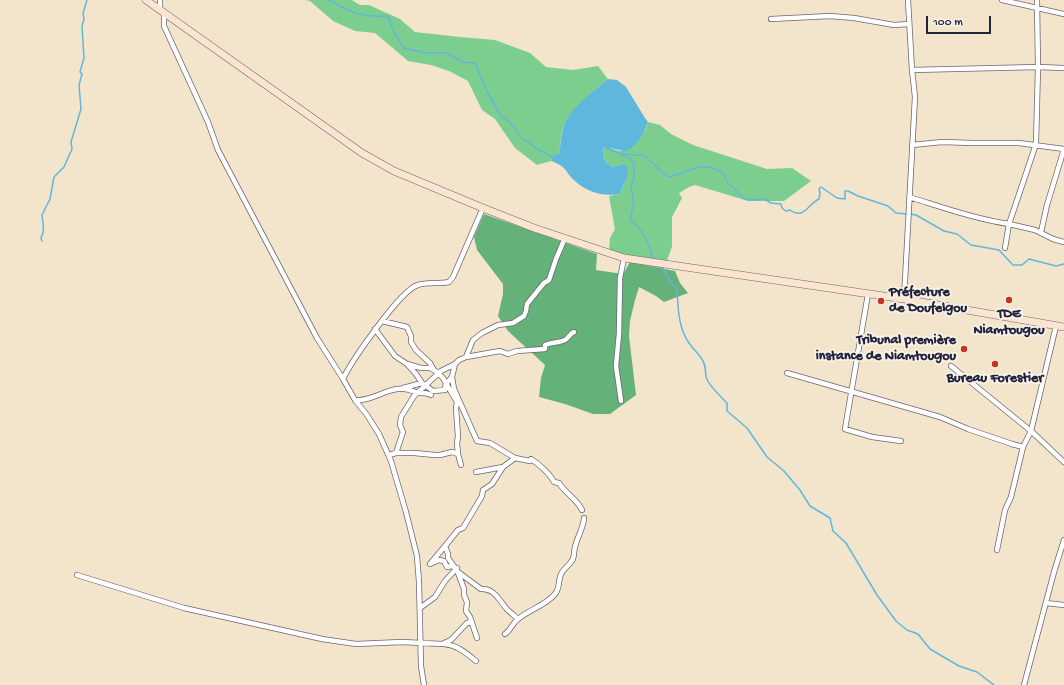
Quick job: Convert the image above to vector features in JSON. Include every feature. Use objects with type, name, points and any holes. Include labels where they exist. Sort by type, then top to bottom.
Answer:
[{"type":"main road","points":[[146,0],[362,152],[394,171],[534,228],[624,258],[904,299],[1064,327]]},
{"type":"street","points":[[160,0],[164,26],[208,122],[218,150],[317,338],[355,400],[368,415],[380,434],[389,455],[417,556],[420,582],[421,666],[424,685]]},
{"type":"street","points":[[904,299],[915,97],[908,0]]},
{"type":"street","points":[[1002,0],[1064,14]]},
{"type":"street","points":[[1005,248],[1009,224],[1036,144],[1038,67],[1037,0]]},
{"type":"street","points":[[771,19],[830,16],[854,18],[894,25],[909,24]]},
{"type":"street","points":[[912,70],[1038,67],[1064,68]]},
{"type":"street","points":[[912,145],[942,142],[1019,143],[1036,144],[1064,149],[1047,205],[1041,232]]},
{"type":"street","points":[[909,197],[967,216],[1036,230],[1053,239],[1064,242]]},
{"type":"street","points":[[343,379],[348,368],[375,329],[408,290],[417,285],[449,282],[453,277],[483,208]]},
{"type":"street","points":[[466,357],[473,340],[482,333],[498,325],[513,323],[524,316],[526,304],[544,283],[549,280],[556,258],[565,238]]},
{"type":"street","points":[[621,401],[616,366],[619,334],[620,278],[624,258]]},
{"type":"street","points":[[868,294],[845,429],[872,437],[901,441]]},
{"type":"street","points":[[382,320],[407,327],[411,336],[411,342],[416,350],[430,363],[433,370]]},
{"type":"street","points":[[997,550],[1005,510],[1011,497],[1023,447],[1031,431],[1056,326]]},
{"type":"street","points":[[375,329],[378,331],[395,356],[407,364],[424,384],[433,391],[450,390]]},
{"type":"street","points":[[396,453],[403,432],[400,425],[401,417],[414,396],[424,384],[459,360],[466,357],[500,351],[508,354],[517,351],[545,349],[546,345],[565,340],[572,332],[574,332]]},
{"type":"street","points":[[407,364],[421,368],[430,368],[440,373],[457,402],[458,454],[461,465]]},
{"type":"street","points":[[455,364],[452,377],[454,389],[477,440],[490,444],[515,458],[530,461],[532,459],[539,464],[543,470],[551,475],[554,482],[559,483],[561,488],[570,494],[581,506],[582,510]]},
{"type":"street","points":[[951,366],[1031,431],[1064,462]]},
{"type":"street","points":[[787,373],[940,417],[992,438],[1023,447]]},
{"type":"street","points":[[444,390],[446,384],[452,377]]},
{"type":"street","points":[[355,400],[360,401],[395,389],[424,384]]},
{"type":"street","points":[[403,388],[428,393],[431,395]]},
{"type":"street","points":[[389,455],[396,453],[414,453],[440,456],[452,452],[458,454]]},
{"type":"street","points":[[515,458],[503,467],[492,484],[483,490],[482,496],[463,528],[458,530],[430,564],[439,560],[444,561],[447,567],[452,566],[481,589],[491,591],[518,619]]},
{"type":"street","points":[[476,472],[503,467]]},
{"type":"street","points":[[505,634],[518,619],[528,614],[532,609],[547,602],[556,593],[559,587],[561,574],[573,559],[575,546],[584,522],[584,518]]},
{"type":"street","points":[[1024,685],[1064,540]]},
{"type":"street","points":[[445,546],[448,558],[458,570],[467,602],[466,611],[470,617],[477,638]]},
{"type":"street","points":[[420,608],[435,597],[445,581],[458,570]]},
{"type":"street","points":[[77,575],[184,608],[322,639],[356,644],[450,644],[464,651],[476,661]]},
{"type":"street","points":[[1046,603],[1064,605]]},
{"type":"street","points":[[442,644],[451,640],[467,623],[471,622]]},
{"type":"green space","points":[[305,0],[352,0],[360,5],[369,5],[400,19],[415,32],[495,40],[530,53],[546,67],[573,70],[598,66],[608,79],[584,100],[568,118],[562,131],[559,154],[553,155],[551,161],[537,165],[515,148],[495,119],[482,110],[468,81],[449,71],[431,65],[408,61],[375,33],[355,31],[333,21],[310,1]]},
{"type":"green space","points":[[648,122],[660,125],[671,134],[693,145],[767,169],[792,168],[811,181],[784,201],[748,201],[695,185],[689,187],[679,193],[682,198],[672,217],[672,247],[666,263],[609,251],[610,238],[615,229],[609,196],[619,194],[627,178],[624,164],[612,167],[606,161],[603,153],[603,147],[620,151],[645,131]]},
{"type":"green space","points":[[484,214],[597,254],[596,270],[623,274],[630,262],[675,271],[680,283],[688,293],[664,302],[639,287],[630,321],[629,336],[636,395],[610,414],[593,414],[539,397],[541,378],[545,365],[508,331],[498,316],[503,294],[503,284],[477,250],[474,237]]},
{"type":"water","points":[[608,79],[617,80],[626,87],[648,122],[640,139],[630,149],[626,151],[603,147],[604,159],[612,167],[624,164],[628,168],[627,178],[619,194],[613,195],[590,191],[575,181],[563,167],[551,161],[553,155],[559,154],[565,123],[572,111]]},
{"type":"waterway","points":[[42,241],[42,215],[50,199],[54,177],[64,167],[72,149],[71,142],[81,109],[79,85],[82,74],[80,72],[84,58],[82,26],[84,19],[83,13],[87,0]]},
{"type":"waterway","points":[[329,0],[343,8],[363,15],[388,16],[394,32],[404,48],[427,53],[447,53],[462,62],[475,63],[487,92],[501,116],[514,126],[519,136],[552,157]]},
{"type":"waterway","points":[[606,147],[617,153],[645,156],[669,177],[695,168],[709,167],[723,173],[728,183],[745,199],[764,199],[771,203],[781,204],[782,208],[786,211],[790,210],[795,213],[799,213],[805,210],[819,199],[819,189],[821,187],[837,198],[845,199],[845,191],[848,191],[888,206],[896,213],[907,214]]},
{"type":"waterway","points":[[621,155],[628,157],[634,163],[634,177],[631,188],[634,203],[630,220],[639,228],[646,238],[653,261]]},
{"type":"waterway","points":[[910,214],[916,215],[944,231],[957,234],[971,245],[999,250],[1013,265],[1022,265],[1029,259],[1056,266],[1064,264]]},
{"type":"waterway","points":[[654,264],[655,267],[662,267],[674,287],[677,289],[679,313],[683,331],[687,340],[704,363],[706,376],[709,383],[727,403],[727,411],[747,428],[767,457],[784,471],[800,490],[810,506],[830,518],[833,531],[846,543],[877,595],[896,621],[907,630],[918,634],[930,649],[959,666],[977,672],[994,685]]},
{"type":"place","name":"TDE Niamtougou","points":[[1009,300]]},
{"type":"place","name":"Préfecture de Doufelgou","points":[[881,301]]},
{"type":"place","name":"Tribunal première instance de Niamtougou","points":[[964,349]]},
{"type":"place","name":"Bureau Forestier","points":[[995,364]]}]
